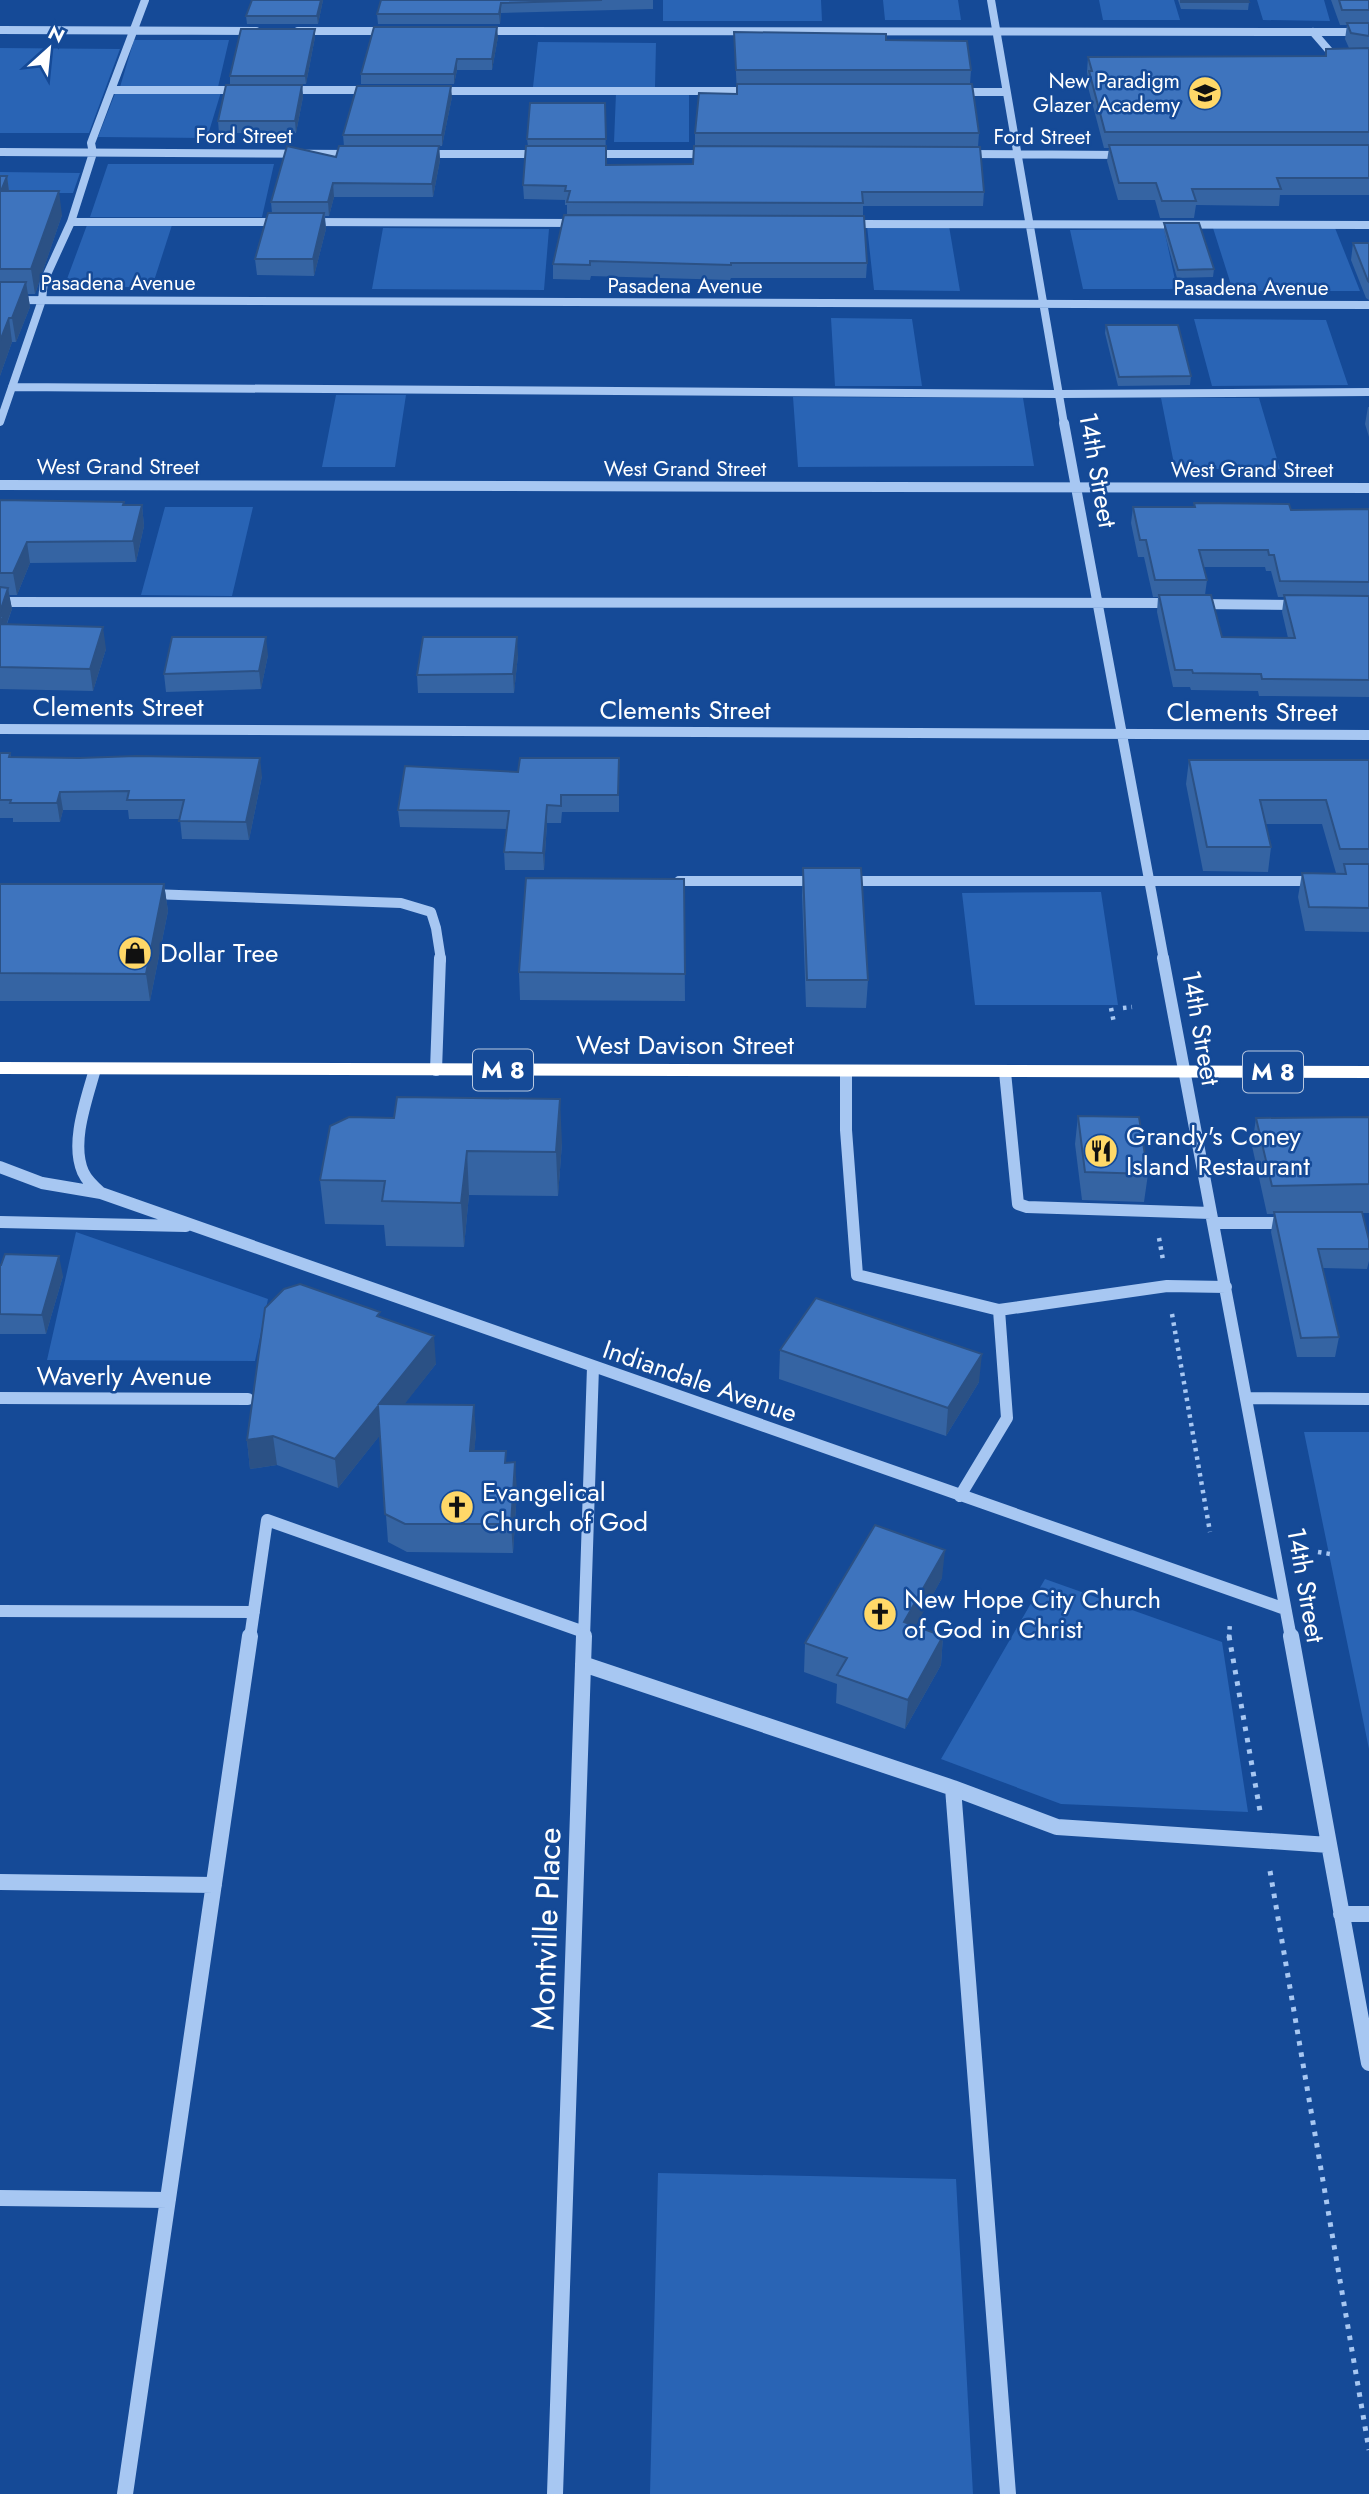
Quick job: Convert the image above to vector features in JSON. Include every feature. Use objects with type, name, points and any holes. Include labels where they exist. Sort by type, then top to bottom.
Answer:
[{"type":"highway","name":"West Davison Street","points":[[0,1068],[1369,1072]]},
{"type":"street","points":[[0,422],[42,300],[44,281],[71,222],[93,153],[91,143],[145,0]]},
{"type":"street","name":"14th Street","points":[[991,0],[1096,603],[1247,1398],[1369,2063]]},
{"type":"street","points":[[0,30],[272,31]]},
{"type":"street","points":[[286,31],[397,31]]},
{"type":"street","points":[[467,31],[1369,32]]},
{"type":"street","points":[[1313,32],[1332,54],[1369,57]]},
{"type":"street","points":[[113,90],[252,90]]},
{"type":"street","points":[[280,90],[378,90]]},
{"type":"street","points":[[420,90],[769,91]]},
{"type":"street","points":[[950,92],[1006,92]]},
{"type":"street","name":"Ford Street","points":[[0,152],[359,153]]},
{"type":"street","points":[[415,154],[554,154]]},
{"type":"street","points":[[582,154],[722,154]]},
{"type":"street","name":"Ford Street","points":[[960,154],[1140,155]]},
{"type":"street","points":[[71,222],[585,223]]},
{"type":"street","points":[[835,224],[1369,225]]},
{"type":"street","name":"Pasadena Avenue","points":[[0,300],[1369,305]]},
{"type":"street","points":[[12,387],[1060,394],[1369,392]]},
{"type":"street","name":"West Grand Street","points":[[0,485],[1369,488]]},
{"type":"street","points":[[0,602],[1314,605]]},
{"type":"street","name":"Clements Street","points":[[0,729],[1369,735]]},
{"type":"street","points":[[679,881],[1328,881]]},
{"type":"street","points":[[134,894],[401,903],[431,912],[438,927],[440,966],[436,1070]]},
{"type":"street","points":[[95,1069],[82,1129],[80,1158],[82,1171],[101,1193]]},
{"type":"street","points":[[846,1071],[846,1130],[857,1275],[999,1310],[1167,1286],[1226,1287]]},
{"type":"street","points":[[1005,1072],[1018,1203],[1027,1207],[1154,1212],[1301,1223]]},
{"type":"street","name":"Indiandale Avenue","points":[[0,1167],[41,1182],[101,1193],[1285,1609]]},
{"type":"street","points":[[0,1222],[196,1227]]},
{"type":"street","points":[[960,1496],[1007,1418],[999,1310]]},
{"type":"street","name":"Montville Place","points":[[555,2494],[593,1367]]},
{"type":"street","name":"Waverly Avenue","points":[[0,1398],[248,1399]]},
{"type":"street","points":[[1247,1398],[1369,1399]]},
{"type":"street","points":[[125,2494],[267,1520],[584,1632]]},
{"type":"street","points":[[0,1611],[254,1612]]},
{"type":"street","points":[[583,1664],[953,1788],[1057,1827],[1329,1845]]},
{"type":"street","points":[[953,1788],[1008,2494]]},
{"type":"street","points":[[0,1882],[214,1885]]},
{"type":"street","points":[[1341,1914],[1369,1914]]},
{"type":"street","points":[[0,2198],[168,2200]]},
{"type":"path","points":[[1123,1007],[1132,1007]]},
{"type":"path","points":[[1111,1008],[1114,1023]]},
{"type":"path","points":[[1154,1212],[1210,1532]]},
{"type":"path","points":[[1318,1552],[1331,1554]]},
{"type":"path","points":[[1230,1622],[1229,1636],[1369,2449]]},
{"type":"shaded area","points":[[663,0],[821,0],[822,21],[663,21]]},
{"type":"shaded area","points":[[883,0],[958,0],[961,20],[885,20]]},
{"type":"shaded area","points":[[1099,0],[1174,0],[1180,20],[1103,20]]},
{"type":"shaded area","points":[[1257,0],[1324,0],[1330,21],[1263,20]]},
{"type":"shaded area","points":[[134,40],[229,40],[218,87],[120,87]]},
{"type":"shaded area","points":[[538,42],[656,43],[655,87],[533,87]]},
{"type":"shaded area","points":[[0,48],[120,49],[89,133],[0,133]]},
{"type":"shaded area","points":[[116,91],[221,92],[207,138],[98,137]]},
{"type":"shaded area","points":[[616,93],[689,93],[689,142],[614,142]]},
{"type":"shaded area","points":[[108,164],[274,164],[262,217],[90,217]]},
{"type":"shaded area","points":[[0,172],[80,173],[73,193],[0,193]]},
{"type":"shaded area","points":[[87,225],[172,225],[152,287],[64,287]]},
{"type":"shaded area","points":[[867,226],[949,226],[960,291],[874,290]]},
{"type":"shaded area","points":[[383,228],[549,229],[544,290],[372,289]]},
{"type":"shaded area","points":[[1213,228],[1335,228],[1360,291],[1233,291]]},
{"type":"shaded area","points":[[1164,229],[1177,289],[1083,289],[1070,230]]},
{"type":"shaded area","points":[[831,318],[912,319],[922,386],[835,386]]},
{"type":"shaded area","points":[[1194,319],[1326,320],[1348,385],[1212,386]]},
{"type":"shaded area","points":[[336,395],[406,395],[395,467],[322,467]]},
{"type":"shaded area","points":[[793,397],[1023,398],[1034,466],[798,467]]},
{"type":"shaded area","points":[[1161,398],[1259,398],[1280,469],[1175,469]]},
{"type":"shaded area","points":[[165,507],[253,507],[232,596],[141,595]]},
{"type":"shaded area","points":[[1101,892],[1118,1005],[975,1005],[962,893]]},
{"type":"shaded area","points":[[76,1232],[268,1299],[255,1361],[47,1360]]},
{"type":"shaded area","points":[[1304,1432],[1369,1432],[1369,1749]]},
{"type":"shaded area","points":[[1045,1579],[1222,1642],[1248,1812],[1061,1804],[941,1759]]},
{"type":"shaded area","points":[[658,2173],[956,2179],[973,2494],[650,2494]]},
{"type":"building","points":[[252,0],[321,0],[317,16],[246,16]]},
{"type":"building","points":[[381,0],[602,0],[501,3],[499,14],[377,14]]},
{"type":"building","points":[[1248,0],[1249,2],[1181,2]]},
{"type":"building","points":[[1339,0],[1369,0],[1369,10],[1342,10]]},
{"type":"building","points":[[1347,23],[1369,23],[1369,36],[1351,33]]},
{"type":"building","points":[[374,27],[497,27],[492,59],[457,59],[454,74],[361,74]]},
{"type":"building","points":[[241,29],[315,29],[305,76],[230,76]]},
{"type":"building","points":[[734,32],[886,34],[886,40],[967,41],[971,70],[736,70]]},
{"type":"building","name":"New Paradigm Glazer Academy","points":[[1369,48],[1369,132],[1105,132],[1089,71],[1092,71],[1088,57],[1326,56],[1326,49]]},
{"type":"building","points":[[737,84],[972,84],[979,133],[695,133],[699,93],[737,94]]},
{"type":"building","points":[[226,85],[302,85],[295,121],[218,121]]},
{"type":"building","points":[[357,86],[451,86],[442,135],[343,135]]},
{"type":"building","points":[[530,103],[605,103],[606,139],[527,139]]},
{"type":"building","points":[[1109,145],[1369,145],[1369,178],[1277,178],[1281,189],[1192,189],[1196,201],[1162,201],[1156,183],[1119,183]]},
{"type":"building","points":[[287,146],[336,157],[339,146],[439,146],[432,184],[333,183],[328,202],[271,202]]},
{"type":"building","points":[[526,146],[606,146],[606,165],[693,164],[694,146],[980,147],[984,192],[862,192],[863,203],[567,202],[570,191],[565,191],[566,186],[523,185]]},
{"type":"building","points":[[0,176],[7,176],[1,191],[59,191],[31,269],[0,269]]},
{"type":"building","points":[[268,213],[324,213],[313,259],[255,259]]},
{"type":"building","points":[[564,215],[864,216],[867,263],[731,265],[590,261],[590,265],[553,264]]},
{"type":"building","points":[[1164,223],[1199,223],[1214,269],[1178,270]]},
{"type":"building","points":[[1353,243],[1369,243],[1369,282],[1368,281]]},
{"type":"building","points":[[0,282],[26,282],[0,341]]},
{"type":"building","points":[[1106,325],[1178,325],[1191,376],[1119,377]]},
{"type":"building","points":[[0,500],[124,502],[123,505],[142,505],[133,541],[27,542],[13,573],[0,573]]},
{"type":"building","points":[[1194,503],[1289,504],[1291,510],[1369,509],[1369,582],[1280,581],[1274,555],[1269,555],[1268,550],[1199,550],[1207,580],[1155,580],[1146,540],[1140,540],[1133,507],[1195,507]]},
{"type":"building","points":[[0,587],[8,588],[0,612]]},
{"type":"building","points":[[1159,595],[1211,595],[1222,637],[1295,638],[1284,595],[1369,596],[1369,680],[1262,679],[1261,674],[1193,673],[1192,670],[1175,670]]},
{"type":"building","points":[[0,624],[103,627],[90,669],[0,667]]},
{"type":"building","points":[[172,637],[266,637],[259,671],[164,674]]},
{"type":"building","points":[[423,637],[517,637],[513,674],[417,675]]},
{"type":"building","points":[[0,753],[10,753],[9,757],[260,758],[246,822],[179,821],[184,800],[127,800],[129,791],[60,792],[57,803],[10,803],[11,800],[0,800]]},
{"type":"building","points":[[520,758],[619,758],[618,795],[561,795],[561,806],[547,805],[543,853],[504,852],[509,811],[398,810],[405,766],[518,772]]},
{"type":"building","points":[[1189,760],[1369,760],[1369,849],[1340,849],[1326,800],[1260,800],[1271,847],[1207,847]]},
{"type":"building","points":[[1344,864],[1369,864],[1369,908],[1309,907],[1302,873],[1346,874]]},
{"type":"building","points":[[803,868],[861,868],[868,980],[807,980]]},
{"type":"building","points":[[526,878],[684,879],[685,974],[519,972]]},
{"type":"building","points":[[0,884],[164,884],[146,974],[0,973]]},
{"type":"building","points":[[397,1097],[560,1099],[556,1152],[467,1151],[461,1203],[382,1201],[385,1181],[320,1180],[330,1126],[349,1117],[394,1118]]},
{"type":"building","points":[[1078,1116],[1139,1117],[1148,1174],[1085,1172]]},
{"type":"building","points":[[1369,1117],[1369,1184],[1272,1186],[1256,1118]]},
{"type":"building","points":[[1274,1212],[1362,1212],[1369,1249],[1318,1249],[1339,1337],[1301,1338]]},
{"type":"building","points":[[5,1254],[59,1256],[42,1315],[0,1314],[0,1265]]},
{"type":"building","points":[[300,1284],[380,1312],[377,1316],[434,1336],[379,1404],[474,1405],[470,1451],[506,1451],[505,1463],[515,1462],[511,1524],[405,1524],[385,1514],[378,1406],[335,1459],[273,1436],[247,1440],[265,1308],[284,1289]]},
{"type":"building","points":[[816,1298],[982,1354],[948,1408],[780,1350]]},
{"type":"building","name":"New Hope City Church of God in Christ","points":[[875,1525],[945,1550],[904,1622],[943,1636],[908,1700],[837,1675],[847,1658],[805,1643]]},
{"type":"place","name":"New Paradigm Glazer Academy","points":[[1205,93]]},
{"type":"place","name":"Dollar Tree","points":[[135,953]]},
{"type":"place","name":"Grandy's Coney Island Restaurant","points":[[1101,1151]]},
{"type":"place","name":"Evangelical Church of God","points":[[457,1507]]},
{"type":"place","name":"New Hope City Church of God in Christ","points":[[880,1614]]}]
